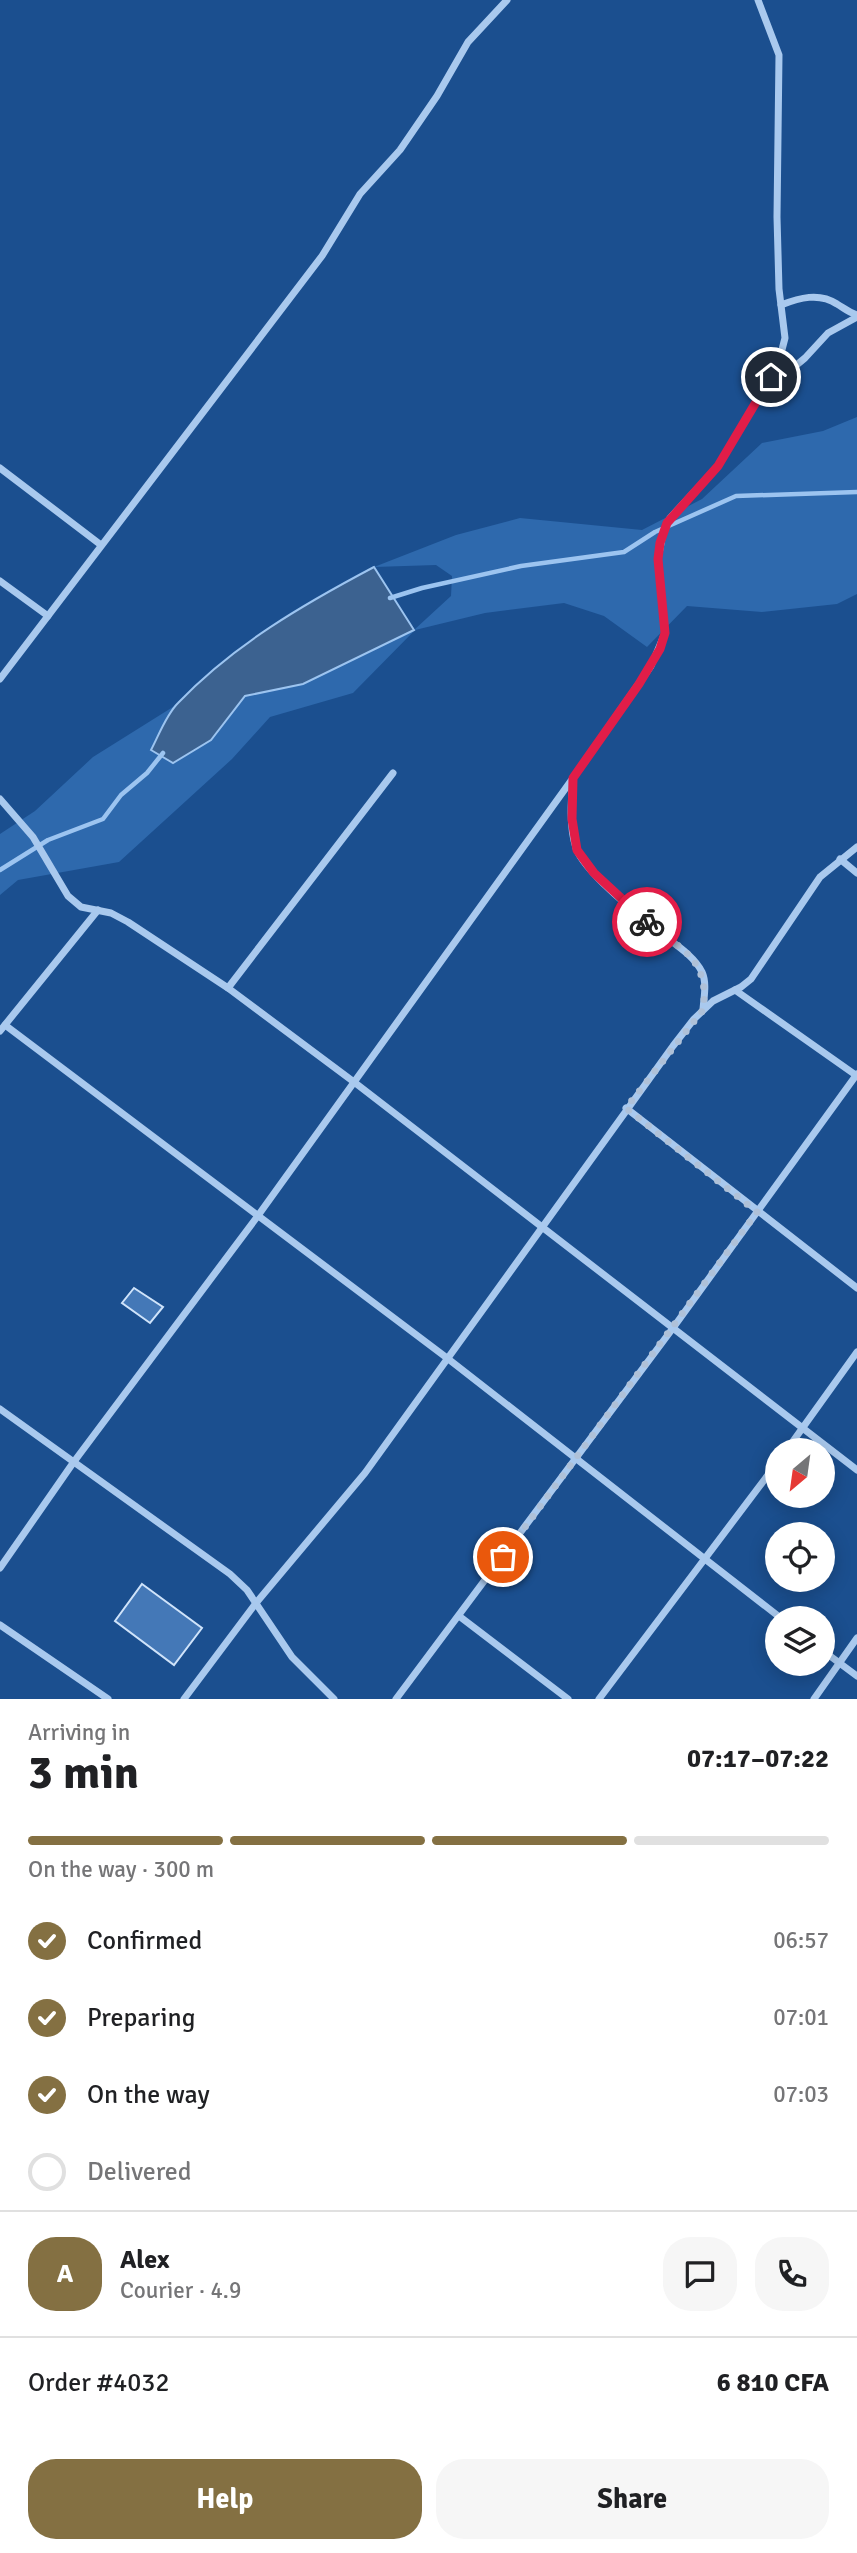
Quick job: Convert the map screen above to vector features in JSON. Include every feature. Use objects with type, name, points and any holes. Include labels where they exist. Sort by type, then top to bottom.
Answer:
[{"type":"street","points":[[0,679],[322,257],[360,194],[400,150],[437,96],[468,42],[507,0]]},
{"type":"street","points":[[0,1568],[73,1463],[257,1217],[573,778],[639,684],[660,649],[665,633],[658,559],[667,523],[718,466],[778,365],[785,338],[780,305],[776,167],[779,55],[758,0]]},
{"type":"street","points":[[780,305],[815,296],[826,298],[857,316]]},
{"type":"street","points":[[761,395],[805,358],[828,333],[857,316]]},
{"type":"street","points":[[0,468],[101,545]]},
{"type":"street","points":[[0,581],[48,616]]},
{"type":"street","points":[[228,988],[393,773]]},
{"type":"street","points":[[573,778],[572,819],[577,850],[594,873],[685,952],[702,972],[705,985],[703,1010]]},
{"type":"street","points":[[0,799],[33,837],[68,897],[81,907],[111,913],[128,922],[228,988],[543,1226],[857,1470]]},
{"type":"street","points":[[184,1699],[256,1603],[344,1500],[626,1108],[703,1010],[713,1001],[751,979],[820,877],[857,847]]},
{"type":"street","points":[[840,859],[857,873]]},
{"type":"street","points":[[98,910],[2,1028],[447,1358],[765,1606]]},
{"type":"street","points":[[396,1699],[577,1459],[857,1075],[735,990]]},
{"type":"street","points":[[626,1108],[857,1288]]},
{"type":"street","points":[[796,1438],[857,1352]]},
{"type":"street","points":[[0,1409],[230,1574],[247,1590],[292,1657],[334,1699]]},
{"type":"street","points":[[599,1699],[765,1479]]},
{"type":"street","points":[[459,1616],[568,1699]]},
{"type":"street","points":[[0,1625],[108,1699]]},
{"type":"street","points":[[814,1699],[857,1637]]},
{"type":"street","points":[[835,1660],[857,1676]]},
{"type":"shaded area","points":[[857,417],[857,594],[837,604],[762,612],[687,606],[647,647],[604,616],[564,603],[485,613],[415,630],[353,693],[270,717],[232,759],[119,862],[18,880],[0,895],[0,834],[35,811],[93,757],[176,705],[151,750],[211,740],[245,696],[303,684],[414,630],[451,596],[452,576],[436,565],[374,567],[456,535],[520,518],[642,530],[702,499],[762,443],[823,431]]},
{"type":"shaded area","points":[[374,567],[414,630],[303,684],[245,696],[211,740],[173,763],[151,750],[174,708],[222,662],[270,627]]},
{"type":"building","points":[[134,1288],[163,1307],[150,1323],[122,1303]]},
{"type":"building","points":[[142,1584],[202,1628],[174,1665],[115,1621]]},
{"type":"waterway","points":[[390,598],[422,588],[521,566],[624,552],[655,532],[736,496],[857,492]]},
{"type":"waterway","points":[[0,870],[48,840],[103,819],[121,795],[147,773],[163,753]]},
{"type":"way so far","points":[[503,1557],[757,1212],[626,1108],[703,1010],[705,996],[702,972],[685,952],[647,922]]},
{"type":"route","points":[[647,922],[594,873],[577,850],[572,819],[573,778],[639,684],[660,649],[665,633],[658,559],[667,523],[718,466],[771,377]]}]
